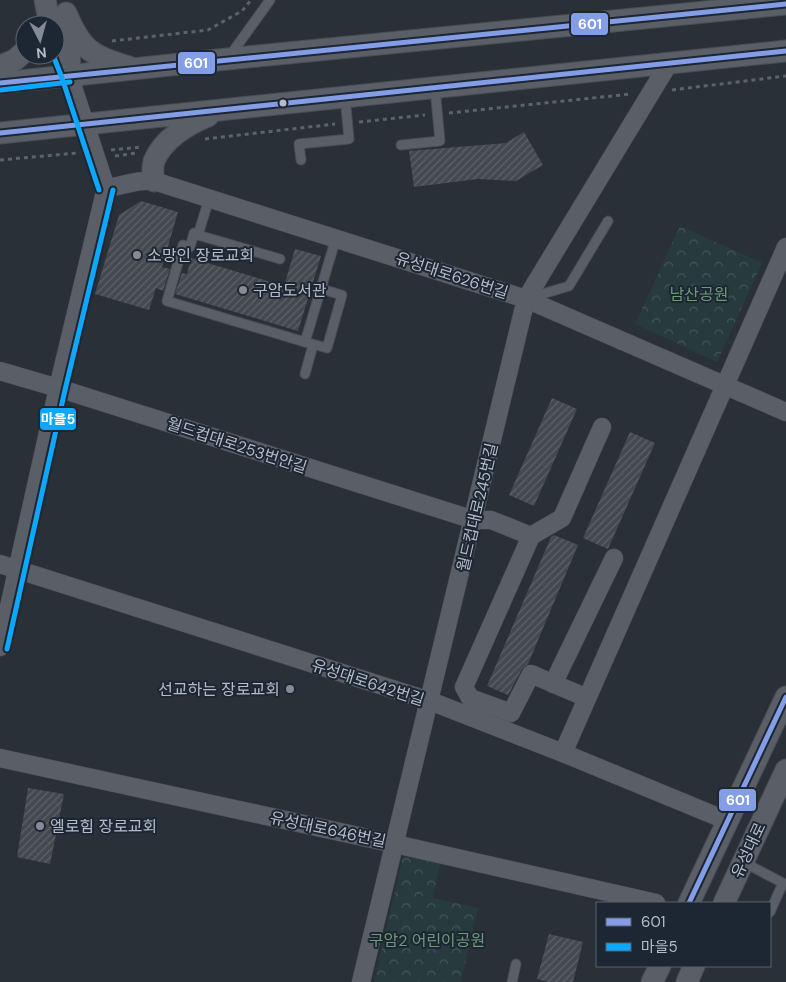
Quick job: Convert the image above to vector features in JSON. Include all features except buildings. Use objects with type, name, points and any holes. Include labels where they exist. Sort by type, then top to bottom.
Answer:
[{"type":"street","points":[[0,83],[786,4]]},
{"type":"street","points":[[52,12],[74,33],[85,48],[105,59],[135,68]]},
{"type":"street","points":[[52,12],[70,45],[69,75]]},
{"type":"street","points":[[0,132],[786,51]]},
{"type":"street","points":[[0,66],[15,60]]},
{"type":"street","name":"월드컵대로245번길","points":[[362,982],[526,298],[669,63]]},
{"type":"street","points":[[0,647],[8,566],[58,388],[106,188],[65,65]]},
{"type":"street","points":[[154,181],[154,163],[159,151],[190,123],[224,110]]},
{"type":"street","name":"유성대로626번길","points":[[106,188],[122,186],[141,180],[154,181],[526,298],[786,412]]},
{"type":"street","points":[[563,753],[786,247]]},
{"type":"street","name":"월드컵대로253번안길","points":[[0,371],[474,520],[491,520],[531,536]]},
{"type":"street","points":[[586,698],[531,674],[511,713],[470,698],[464,687],[531,536],[562,518],[602,427]]},
{"type":"street","points":[[553,684],[614,558]]},
{"type":"street","name":"유성대로642번길","points":[[8,566],[430,702],[563,753],[728,821]]},
{"type":"street","name":"유성대로","points":[[689,902],[786,697]]},
{"type":"street","name":"유성대로646번길","points":[[0,758],[652,902]]},
{"type":"street","name":"유성대로","points":[[724,902],[786,770]]},
{"type":"street","points":[[652,982],[660,967]]},
{"type":"street","points":[[687,982],[694,967]]},
{"type":"lane","points":[[227,59],[270,0]]},
{"type":"lane","points":[[401,144],[440,141],[435,88]]},
{"type":"lane","points":[[301,160],[300,144],[349,139],[345,97]]},
{"type":"lane","points":[[198,234],[209,199]]},
{"type":"lane","points":[[526,298],[569,286],[608,221]]},
{"type":"lane","points":[[280,259],[194,233],[190,247],[184,245],[167,301],[327,348],[342,295],[321,289]]},
{"type":"lane","points":[[305,374],[309,343],[321,289],[336,238]]},
{"type":"lane","points":[[743,862],[783,883],[771,910]]},
{"type":"lane","points":[[512,982],[516,964]]},
{"type":"path","points":[[109,41],[208,30],[242,11],[251,0]]},
{"type":"path","points":[[667,91],[786,76]]},
{"type":"path","points":[[474,111],[619,95]]},
{"type":"path","points":[[362,122],[403,118]]},
{"type":"path","points":[[200,140],[336,124]]},
{"type":"path","points":[[113,150],[145,147]]},
{"type":"path","points":[[0,160],[70,153]]},
{"type":"path","points":[[114,156],[140,153]]},
{"type":"green space","name":"남산공원","points":[[680,226],[762,263],[717,362],[635,324]]},
{"type":"green space","name":"구암2 어린이공원","points":[[404,852],[441,861],[433,898],[478,908],[461,982],[374,982]]},
{"type":"transit line","name":"601","points":[[0,83],[786,4]]},
{"type":"transit line","name":"601","points":[[0,133],[786,51]]},
{"type":"transit line","name":"마을5","points":[[57,65],[99,190]]},
{"type":"transit line","name":"마을5","points":[[1,90],[70,82]]},
{"type":"transit line","name":"마을5","points":[[7,649],[65,390],[113,190]]},
{"type":"transit line","name":"601","points":[[689,902],[786,697]]},
{"type":"place","name":"소망인 장로교회","points":[[137,255]]},
{"type":"place","name":"구암도서관","points":[[243,290]]},
{"type":"place","name":"선교하는 장로교회","points":[[290,689]]},
{"type":"place","name":"엘로힘 장로교회","points":[[40,826]]}]
